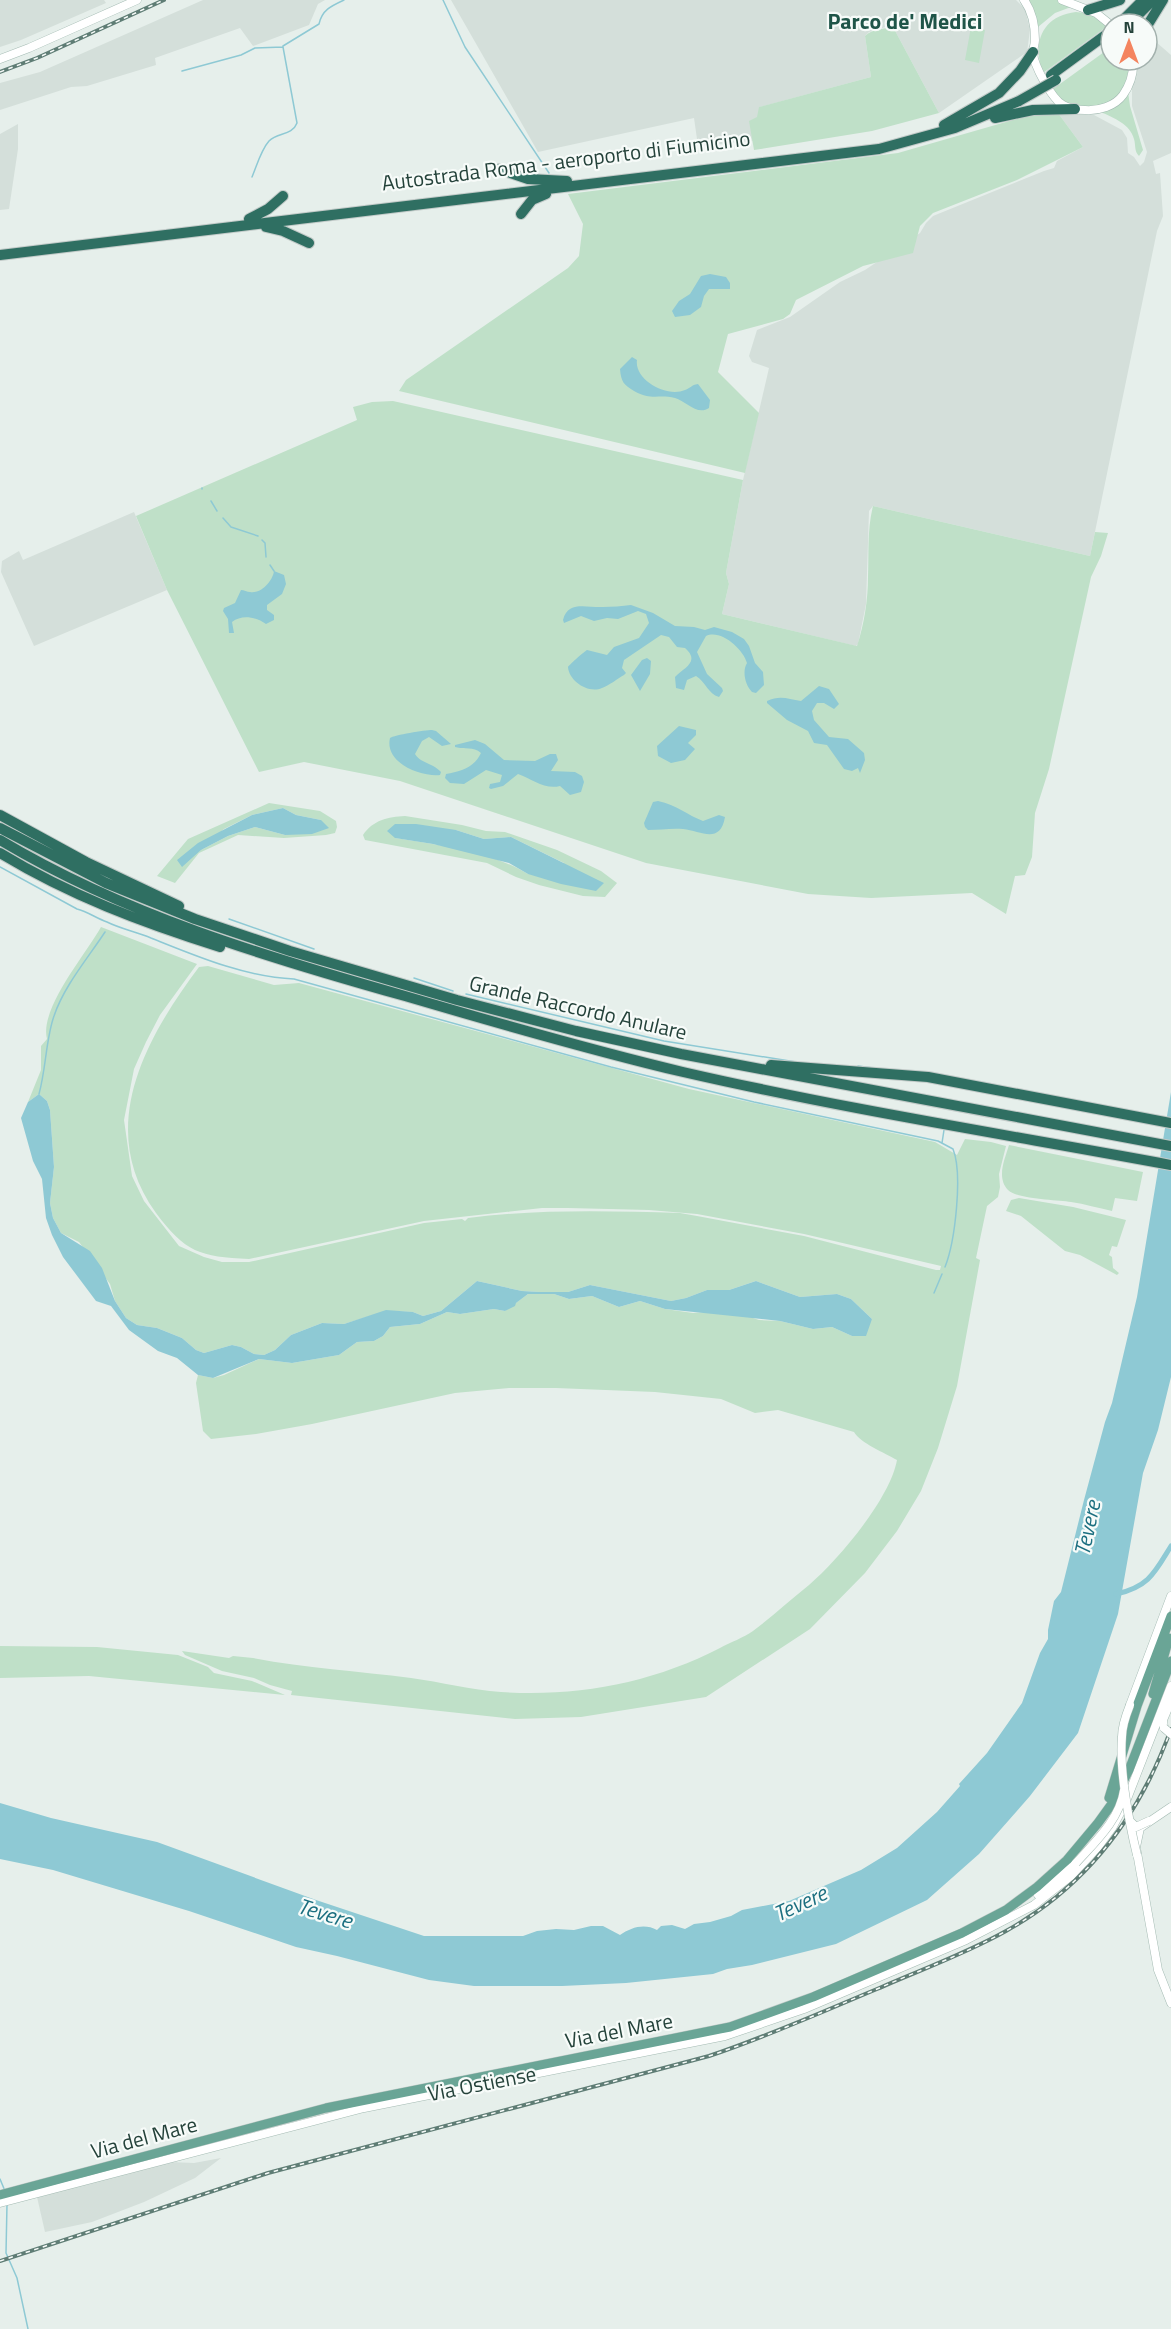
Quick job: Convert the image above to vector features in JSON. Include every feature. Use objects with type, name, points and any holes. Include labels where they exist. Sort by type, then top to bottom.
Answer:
[{"type":"highway","points":[[1086,9],[1120,0]]},
{"type":"highway","name":"Autostrada Roma - aeroporto di Fiumicino","points":[[1131,12],[1143,0]]},
{"type":"highway","name":"Autostrada Roma - aeroporto di Fiumicino","points":[[1137,12],[1153,0]]},
{"type":"highway","name":"Autostrada Roma - aeroporto di Fiumicino","points":[[0,248],[247,222],[879,149],[966,125],[1054,77],[1099,42]]},
{"type":"highway","points":[[944,125],[999,93],[1020,71],[1034,47]]},
{"type":"highway","name":"Autostrada Roma - aeroporto di Fiumicino","points":[[571,184],[858,146],[944,125],[1018,98]]},
{"type":"highway","points":[[966,125],[1019,112],[1075,109]]},
{"type":"highway","points":[[499,169],[528,179],[571,184]]},
{"type":"highway","points":[[521,214],[528,203],[536,197],[571,184]]},
{"type":"highway","points":[[247,222],[283,196]]},
{"type":"highway","points":[[247,222],[273,228],[309,243]]},
{"type":"highway","name":"Autostrada Roma - aeroporto di Fiumicino","points":[[0,255],[247,222]]},
{"type":"highway","points":[[0,814],[86,862],[233,933]]},
{"type":"highway","name":"Grande Raccordo Anulare","points":[[0,828],[106,883],[233,933],[343,967],[528,1019],[620,1041],[720,1061],[1171,1146]]},
{"type":"highway","name":"Grande Raccordo Anulare","points":[[0,840],[57,872],[129,905],[203,934],[303,967]]},
{"type":"highway","name":"Grande Raccordo Anulare","points":[[0,854],[69,890],[124,915],[224,948],[303,967],[640,1061],[736,1083],[1171,1166]]},
{"type":"highway","points":[[720,1061],[906,1074],[1171,1123]]},
{"type":"main road","points":[[0,58],[35,46],[137,0]]},
{"type":"main road","points":[[1024,0],[1033,21],[1035,65],[1052,94],[1062,105],[1093,111],[1106,107],[1120,99],[1128,88],[1132,72]]},
{"type":"main road","points":[[1062,0],[1099,16]]},
{"type":"main road","points":[[1137,1855],[1129,1820],[1121,1745],[1124,1724],[1171,1596]]},
{"type":"main road","points":[[1092,1830],[1112,1791],[1133,1717],[1171,1616]]},
{"type":"main road","name":"Via del Mare","points":[[1143,1731],[1171,1633]]},
{"type":"main road","name":"Via del Mare","points":[[0,2195],[17,2194],[332,2107],[706,2033],[746,2022],[813,1997],[987,1920],[1014,1905],[1068,1860],[1111,1804],[1123,1782],[1171,1660]]},
{"type":"main road","points":[[1153,1709],[1171,1671]]},
{"type":"main road","points":[[989,1929],[1025,1911],[1057,1888],[1078,1869],[1106,1836],[1130,1793],[1171,1686]]},
{"type":"main road","points":[[1171,1701],[1163,1720],[1164,1728],[1171,1734]]},
{"type":"main road","points":[[989,1929],[1032,1901],[1076,1863],[1102,1833],[1117,1811],[1123,1794],[1124,1776]]},
{"type":"main road","points":[[1129,1820],[1136,1827],[1171,1808]]},
{"type":"main road","points":[[1149,1821],[1138,1832],[1136,1847],[1158,1970],[1171,2003]]},
{"type":"main road","name":"Via Ostiense","points":[[0,2203],[17,2194],[349,2111],[725,2036],[804,2009],[989,1929]]},
{"type":"shaded area","points":[[0,0],[104,0],[106,3],[0,47]]},
{"type":"shaded area","points":[[203,0],[325,0],[318,4],[309,25],[253,46],[240,28],[155,58],[156,65],[87,86],[71,87],[0,110],[0,83],[40,72]]},
{"type":"shaded area","points":[[451,0],[1016,0],[1025,9],[1030,30],[1027,52],[939,113],[892,25],[869,32],[865,36],[871,77],[760,107],[753,141],[698,146],[694,118],[538,152]]},
{"type":"shaded area","points":[[1159,44],[1171,55],[1171,153],[1153,161],[1156,174],[1160,173],[1163,216],[1157,231],[1090,556],[873,506],[869,511],[866,604],[856,646],[722,614],[729,584],[726,573],[743,480],[769,368],[752,362],[749,356],[757,330],[790,317],[840,282],[865,270],[920,233],[933,216],[1054,168],[1057,161],[1083,147],[1058,113],[1094,115],[1122,130],[1127,138],[1128,153],[1140,166],[1147,152],[1132,106],[1133,72],[1159,72]]},
{"type":"shaded area","points":[[18,124],[18,149],[9,209],[0,210],[0,134]]},
{"type":"shaded area","points":[[134,512],[167,590],[34,646],[1,572],[2,561],[19,551],[23,560]]},
{"type":"shaded area","points":[[221,2158],[195,2178],[144,2202],[92,2222],[45,2232],[37,2197],[170,2162],[194,2163]]},
{"type":"green space","points":[[1028,0],[1058,0],[1071,7],[1055,13],[1038,27]]},
{"type":"green space","points":[[1076,12],[1093,14],[1099,18],[1099,32],[1043,73],[1039,52],[1042,33],[1047,25],[1064,15]]},
{"type":"green space","points":[[892,25],[939,113],[872,131],[754,150],[749,121],[757,117],[759,107],[871,77],[865,36]]},
{"type":"green space","points":[[971,27],[985,30],[979,63],[965,60]]},
{"type":"green space","points":[[1099,56],[1099,72],[1128,72],[1123,88],[1118,95],[1104,104],[1072,105],[1060,99],[1053,89]]},
{"type":"green space","points":[[1128,92],[1143,150],[1139,156],[1129,129],[1121,122],[1101,112]]},
{"type":"green space","points":[[1058,113],[1083,147],[1017,180],[933,213],[920,226],[913,253],[863,266],[796,300],[790,314],[783,319],[728,334],[718,372],[759,413],[745,473],[399,391],[406,380],[568,268],[579,256],[583,224],[568,194],[898,153],[1030,115]]},
{"type":"green space","points":[[393,401],[743,480],[726,573],[729,584],[722,614],[857,646],[862,630],[868,586],[869,533],[873,506],[1090,556],[1095,532],[1108,533],[1091,577],[1049,769],[1035,813],[1032,857],[1025,875],[1015,876],[1006,914],[972,893],[871,898],[808,894],[646,863],[400,781],[304,762],[259,772],[167,590],[136,516],[357,420],[353,407],[372,402]]},
{"type":"green space","points":[[269,803],[320,811],[336,821],[337,827],[335,833],[326,835],[284,838],[238,835],[199,853],[175,883],[157,876],[188,839]],"holes":[[[283,808],[296,815],[321,820],[285,835],[255,827],[228,836],[201,850],[182,867],[224,829],[252,815]]]},
{"type":"green space","points":[[405,816],[486,831],[505,832],[557,850],[601,871],[617,883],[605,897],[583,896],[539,885],[487,863],[365,840],[363,835],[367,830],[381,820]],"holes":[[[456,830],[484,839],[511,837],[564,863],[528,874],[481,854],[395,838]]]},
{"type":"green space","points":[[101,927],[197,964],[160,1015],[146,1042],[134,1069],[124,1120],[132,1176],[144,1201],[179,1246],[222,1262],[249,1262],[424,1223],[462,1219],[465,1221],[468,1218],[521,1213],[600,1211],[680,1213],[804,1236],[936,1270],[940,1270],[941,1266],[804,1234],[697,1214],[649,1210],[568,1208],[542,1208],[424,1221],[249,1259],[206,1254],[195,1250],[166,1226],[138,1181],[129,1149],[129,1117],[134,1086],[146,1054],[161,1024],[199,967],[208,966],[274,985],[299,983],[689,1089],[935,1142],[957,1155],[965,1139],[1006,1146],[999,1174],[998,1197],[987,1206],[976,1258],[980,1260],[957,1386],[938,1448],[921,1491],[897,1531],[865,1573],[810,1629],[706,1697],[581,1717],[515,1719],[291,1695],[292,1691],[254,1678],[222,1671],[185,1655],[182,1651],[411,1678],[501,1692],[586,1690],[641,1679],[694,1660],[745,1636],[809,1585],[848,1545],[874,1510],[892,1476],[897,1460],[867,1444],[854,1432],[778,1410],[755,1413],[721,1399],[655,1392],[556,1388],[509,1388],[455,1393],[312,1424],[211,1439],[203,1431],[196,1383],[198,1375],[213,1378],[259,1359],[292,1363],[339,1355],[357,1342],[374,1341],[383,1336],[390,1327],[420,1324],[447,1312],[460,1314],[494,1309],[505,1311],[528,1294],[554,1294],[569,1299],[592,1296],[619,1307],[640,1301],[665,1309],[693,1313],[747,1316],[813,1329],[832,1327],[852,1336],[872,1319],[851,1299],[837,1294],[800,1297],[756,1281],[729,1290],[707,1290],[671,1301],[590,1285],[568,1292],[540,1292],[522,1291],[477,1281],[441,1311],[423,1316],[413,1312],[386,1311],[344,1324],[322,1323],[291,1335],[275,1350],[264,1355],[254,1354],[232,1345],[204,1353],[196,1350],[182,1338],[157,1328],[137,1325],[126,1318],[115,1301],[110,1284],[79,1242],[61,1233],[53,1218],[50,1203],[54,1167],[50,1110],[47,1101],[39,1094],[28,1102],[41,1070],[41,1046],[47,1039],[46,1027],[50,1013],[65,982]]},
{"type":"green space","points":[[1009,1145],[1143,1172],[1137,1201],[1115,1198],[1112,1211],[1013,1193],[1004,1185],[1002,1174]]},
{"type":"green space","points":[[1019,1198],[1073,1207],[1126,1220],[1117,1247],[1112,1246],[1109,1255],[1112,1257],[1113,1268],[1119,1273],[1117,1275],[1080,1255],[1065,1251],[1021,1216],[1006,1211],[1011,1200]]},
{"type":"green space","points":[[0,1646],[97,1647],[178,1655],[208,1667],[214,1673],[252,1681],[285,1695],[89,1676],[0,1678]]},
{"type":"water","points":[[710,274],[726,277],[730,283],[730,289],[709,289],[701,307],[690,315],[675,317],[672,311],[679,301],[690,294],[701,276]]},
{"type":"water","points":[[632,357],[637,360],[637,367],[641,374],[653,386],[669,392],[678,392],[698,384],[710,400],[709,408],[700,410],[675,398],[650,397],[631,389],[622,380],[620,369]]},
{"type":"water","points":[[274,571],[284,575],[286,584],[282,594],[267,605],[267,610],[274,615],[274,620],[266,624],[253,618],[240,618],[232,622],[234,633],[229,633],[224,608],[235,603],[241,590],[254,592],[263,589],[272,578]]},
{"type":"water","points":[[631,605],[653,613],[675,626],[705,630],[714,627],[732,632],[744,639],[755,663],[763,672],[764,685],[756,693],[752,692],[746,682],[747,663],[741,652],[725,638],[712,635],[706,636],[697,652],[707,674],[722,688],[723,691],[719,697],[696,676],[687,680],[684,690],[676,688],[675,677],[689,664],[691,657],[685,648],[677,647],[669,637],[661,635],[624,660],[622,668],[626,673],[611,684],[597,689],[580,685],[569,672],[568,667],[574,661],[587,650],[607,655],[614,647],[639,638],[649,623],[646,614],[638,611],[618,619],[607,618],[594,621],[581,616],[564,623],[565,614],[579,606]]},
{"type":"water","points":[[647,658],[651,661],[650,674],[640,691],[631,675],[642,660]]},
{"type":"water","points":[[819,686],[829,689],[839,704],[834,709],[824,703],[817,703],[812,711],[814,720],[829,737],[848,739],[864,753],[865,760],[860,773],[858,768],[852,771],[844,769],[827,745],[814,743],[808,731],[787,720],[767,703],[772,699],[780,698],[801,701]]},
{"type":"water","points":[[679,726],[696,730],[696,735],[688,743],[695,749],[685,760],[671,763],[658,756],[657,746]]},
{"type":"water","points":[[432,730],[451,744],[442,746],[429,737],[422,741],[415,754],[438,769],[441,772],[440,775],[414,771],[393,755],[390,738]]},
{"type":"water","points":[[475,740],[485,744],[504,760],[535,761],[550,754],[556,754],[558,760],[551,771],[575,772],[582,776],[584,782],[581,792],[570,795],[560,786],[549,787],[518,774],[503,786],[491,789],[490,784],[500,782],[502,775],[486,770],[464,784],[450,783],[445,778],[446,774],[471,765],[481,753],[472,749],[455,747],[455,745]]},
{"type":"water","points":[[658,801],[703,821],[719,815],[725,817],[719,831],[714,834],[683,829],[648,830],[644,823],[653,802]]},
{"type":"water","points":[[283,808],[296,815],[321,820],[329,828],[312,834],[285,835],[255,827],[228,836],[201,850],[182,867],[177,860],[198,843],[252,815]]},
{"type":"water","points":[[395,824],[416,824],[456,830],[484,839],[511,837],[604,883],[596,891],[561,884],[528,874],[509,863],[433,844],[395,838],[387,831]]},
{"type":"water","name":"Tevere","points":[[1171,1092],[1171,1377],[1158,1430],[1143,1473],[1118,1614],[1078,1733],[1030,1796],[979,1854],[927,1900],[836,1944],[713,1974],[626,1983],[474,1986],[429,1980],[296,1947],[189,1911],[53,1870],[0,1859],[0,1803],[51,1818],[157,1842],[316,1900],[424,1936],[523,1936],[537,1931],[574,1930],[591,1926],[603,1926],[620,1935],[643,1926],[657,1930],[661,1926],[672,1925],[685,1929],[694,1924],[731,1916],[742,1910],[789,1901],[861,1870],[897,1848],[937,1812],[987,1753],[1022,1703],[1040,1653],[1048,1639],[1054,1601],[1061,1592],[1105,1422],[1112,1403],[1137,1297]]},
{"type":"water","points":[[39,1094],[47,1101],[50,1110],[54,1167],[50,1203],[53,1218],[61,1233],[90,1251],[102,1268],[115,1301],[126,1318],[137,1325],[157,1328],[182,1338],[196,1350],[204,1353],[232,1345],[254,1354],[264,1355],[275,1350],[291,1335],[322,1323],[344,1324],[386,1310],[413,1312],[423,1316],[441,1311],[477,1281],[522,1291],[540,1292],[568,1292],[590,1285],[671,1301],[707,1290],[729,1290],[756,1281],[800,1297],[837,1294],[851,1299],[872,1319],[866,1336],[852,1336],[832,1327],[813,1329],[780,1321],[665,1309],[640,1301],[619,1307],[592,1296],[569,1299],[554,1294],[528,1294],[515,1306],[505,1311],[494,1309],[460,1314],[447,1312],[420,1324],[390,1327],[383,1336],[374,1341],[357,1342],[339,1355],[292,1363],[259,1359],[213,1378],[198,1375],[177,1358],[158,1351],[129,1330],[111,1306],[96,1301],[63,1257],[46,1218],[42,1179],[33,1161],[21,1118],[28,1102]]},
{"type":"waterway","points":[[283,46],[319,24],[322,15],[328,9],[344,0]]},
{"type":"waterway","points":[[443,0],[465,47],[549,173]]},
{"type":"waterway","points":[[182,71],[241,55],[255,48],[283,47],[297,123],[292,130],[269,141],[261,153],[252,177]]},
{"type":"waterway","points":[[211,501],[217,511]]},
{"type":"waterway","points":[[223,518],[231,527],[258,536]]},
{"type":"waterway","points":[[262,540],[265,543],[266,557]]},
{"type":"waterway","points":[[270,565],[274,571]]},
{"type":"waterway","points":[[0,867],[77,909],[239,970],[294,979],[611,1067],[754,1102],[938,1141],[953,1149],[958,1191],[955,1225],[945,1267]]},
{"type":"waterway","points":[[229,919],[314,949]]},
{"type":"waterway","points":[[39,1094],[49,1034],[58,1005],[70,983],[105,932]]},
{"type":"waterway","points":[[414,978],[453,991]]},
{"type":"waterway","points":[[466,994],[664,1041],[796,1062]]},
{"type":"waterway","points":[[858,1066],[873,1068]]},
{"type":"waterway","points":[[942,1143],[944,1130]]},
{"type":"waterway","points":[[934,1293],[942,1274]]},
{"type":"waterway","points":[[1116,1594],[1144,1583],[1155,1571],[1171,1546]]},
{"type":"waterway","points":[[0,2179],[5,2191]]},
{"type":"waterway","points":[[7,2204],[6,2253],[17,2278],[28,2329]]},
{"type":"railway","points":[[0,72],[37,58],[164,0]]},
{"type":"railway","points":[[0,2261],[268,2173],[709,2056],[794,2024],[959,1954],[1006,1931],[1035,1913],[1062,1893],[1086,1870],[1127,1819],[1144,1791],[1171,1729]]},
{"type":"district","name":"Parco de' Medici","points":[[905,21]]}]
